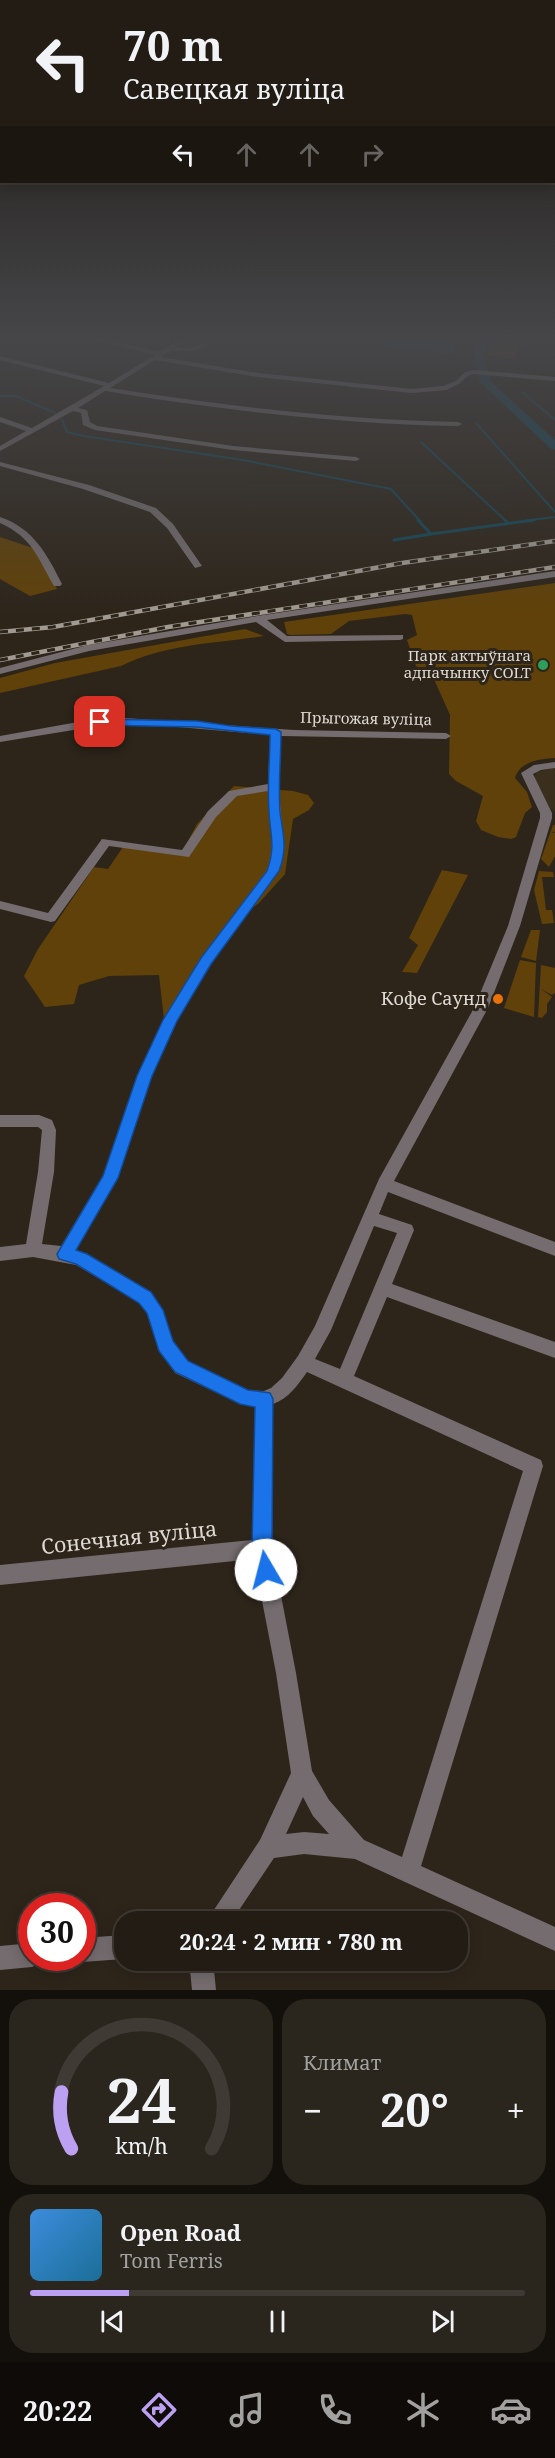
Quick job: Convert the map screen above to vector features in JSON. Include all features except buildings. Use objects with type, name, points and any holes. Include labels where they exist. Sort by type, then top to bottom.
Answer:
[{"type":"street","points":[[27,429],[33,431]]},
{"type":"street","points":[[0,449],[37,429]]},
{"type":"street","points":[[101,429],[233,448],[356,459]]},
{"type":"street","points":[[0,464],[86,487],[153,510],[170,526],[198,567]]},
{"type":"street","points":[[0,520],[16,528],[36,543],[44,553],[57,584]]},
{"type":"street","points":[[0,670],[88,648],[257,619],[555,574]]},
{"type":"street","points":[[257,619],[270,626],[285,639],[400,637]]},
{"type":"street","name":"Прыгожая вуліца","points":[[0,739],[100,722],[197,724],[276,732],[446,736]]},
{"type":"street","points":[[65,1254],[110,1178],[145,1076],[170,1020],[206,961],[273,871],[279,855],[280,841],[274,811],[276,732]]},
{"type":"street","points":[[0,1254],[33,1250],[65,1254],[81,1259],[145,1298],[154,1310],[165,1345],[182,1366],[247,1398],[264,1399],[277,1394],[288,1384],[304,1362],[338,1297],[369,1216],[384,1184],[481,1008],[514,926],[551,815],[527,773],[538,767],[555,765]]},
{"type":"street","points":[[0,905],[51,918],[106,842],[185,854],[212,814],[233,794],[275,786]]},
{"type":"street","points":[[0,1121],[39,1121],[47,1124],[49,1130],[46,1172],[33,1250]]},
{"type":"street","points":[[384,1184],[555,1249]]},
{"type":"street","points":[[344,1380],[406,1230],[369,1216]]},
{"type":"street","points":[[382,1288],[555,1350]]},
{"type":"street","points":[[304,1362],[534,1466],[408,1873]]},
{"type":"street","points":[[264,1399],[262,1549],[286,1673],[302,1774],[321,1808],[356,1848]]},
{"type":"street","name":"Сонечная вуліца","points":[[0,1575],[262,1549]]},
{"type":"street","points":[[224,1911],[267,1848],[302,1774]]},
{"type":"street","points":[[267,1848],[304,1843],[356,1848],[555,1939]]},
{"type":"street","points":[[96,1949],[114,1948]]},
{"type":"street","points":[[0,1958],[18,1956]]},
{"type":"street","points":[[202,1971],[204,1990]]},
{"type":"shaded area","points":[[0,537],[36,549],[57,589],[30,596],[0,579]]},
{"type":"shaded area","points":[[555,583],[555,758],[531,762],[518,772],[515,778],[527,792],[532,807],[525,813],[516,837],[511,839],[498,837],[481,830],[476,821],[483,796],[456,781],[449,774],[450,715],[433,677],[416,666],[407,640],[417,635],[412,615],[349,621],[331,634],[290,635],[287,634],[284,622]]},
{"type":"shaded area","points":[[245,629],[264,636],[173,649],[121,666],[0,693],[0,678],[55,663]]},
{"type":"shaded area","points":[[555,767],[555,812],[550,808],[533,779],[537,772]]},
{"type":"shaded area","points":[[234,786],[293,791],[308,795],[314,803],[309,810],[293,819],[285,874],[259,903],[228,926],[164,1019],[159,975],[109,976],[79,985],[74,1004],[45,1007],[24,976],[38,949],[94,867],[108,869],[123,847],[182,852],[197,824]]},
{"type":"shaded area","points":[[553,825],[555,825],[555,832],[551,833],[555,833],[555,856],[549,867],[541,859]]},
{"type":"shaded area","points":[[442,870],[468,875],[417,973],[402,972],[418,945],[409,938]]},
{"type":"shaded area","points":[[539,871],[553,872],[554,877],[542,877],[546,910],[552,910],[554,923],[542,924],[534,890]]},
{"type":"shaded area","points":[[531,930],[540,930],[536,961],[521,957]]},
{"type":"shaded area","points":[[520,960],[536,963],[534,1017],[504,1008]]},
{"type":"shaded area","points":[[541,965],[555,968],[555,993],[552,995],[541,989],[552,997],[547,1004],[547,1012],[542,1018],[538,1017]]},
{"type":"waterway","points":[[66,429],[67,432],[84,436],[243,460],[391,489],[420,521]]},
{"type":"waterway","points":[[481,429],[555,512]]},
{"type":"waterway","points":[[536,429],[555,446]]},
{"type":"waterway","points":[[421,442],[506,521]]},
{"type":"waterway","points":[[523,521],[555,517]]},
{"type":"waterway","points":[[418,520],[431,534]]},
{"type":"waterway","points":[[431,534],[534,520]]},
{"type":"waterway","points":[[394,540],[431,534]]},
{"type":"railway","points":[[0,632],[53,627],[402,563],[555,541]]},
{"type":"railway","points":[[0,660],[168,627],[555,567]]},
{"type":"place","name":"Парк актыўнага адпачынку COLT","points":[[543,665]]},
{"type":"place","name":"Кофе Саунд","points":[[498,999]]},
{"type":"route","points":[[100,722],[197,724],[276,732],[274,811],[280,841],[279,855],[273,871],[262,889],[206,961],[170,1020],[145,1076],[110,1178],[65,1254],[81,1259],[145,1298],[160,1324],[165,1345],[182,1366],[247,1398],[264,1399],[262,1549],[266,1570]]}]
